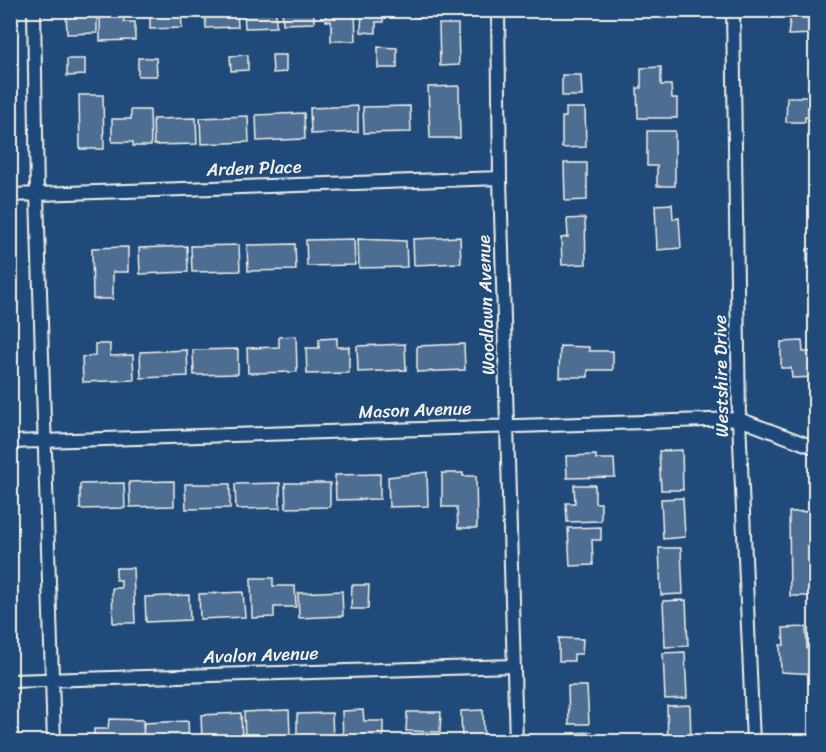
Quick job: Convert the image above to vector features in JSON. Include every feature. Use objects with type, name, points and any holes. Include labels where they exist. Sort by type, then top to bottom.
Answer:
[{"type":"street","points":[[34,10],[37,194],[54,741]]},
{"type":"street","name":"Woodlawn Avenue","points":[[498,10],[500,178],[516,741]]},
{"type":"street","name":"Westshire Drive","points":[[733,10],[739,419],[753,741]]},
{"type":"street","name":"Arden Place","points":[[10,195],[500,178]]},
{"type":"street","name":"Mason Avenue","points":[[10,442],[739,419],[816,448]]},
{"type":"street","name":"Avalon Avenue","points":[[10,681],[513,666]]},
{"type":"building","points":[[66,10],[97,10],[97,33],[67,34]]},
{"type":"building","points":[[100,10],[124,10],[124,22],[135,22],[135,40],[100,41]]},
{"type":"building","points":[[150,10],[181,10],[182,28],[150,29]]},
{"type":"building","points":[[205,10],[237,10],[238,27],[206,28]]},
{"type":"building","points":[[244,10],[276,10],[276,27],[245,28]]},
{"type":"building","points":[[282,10],[314,10],[314,23],[283,24]]},
{"type":"building","points":[[325,10],[355,10],[356,41],[331,41],[331,21],[326,21]]},
{"type":"building","points":[[362,10],[384,10],[383,22],[376,22],[376,33],[361,32]]},
{"type":"building","points":[[414,10],[458,10],[458,17],[414,17]]},
{"type":"building","points":[[555,10],[578,10],[578,14],[555,14]]},
{"type":"building","points":[[783,10],[815,10],[816,34],[788,35],[791,14],[783,15]]},
{"type":"building","points":[[439,24],[458,24],[459,65],[440,66]]},
{"type":"building","points":[[378,47],[397,48],[397,68],[378,68]]},
{"type":"building","points":[[248,55],[248,70],[231,71],[230,56]]},
{"type":"building","points":[[272,55],[286,55],[286,72],[273,73]]},
{"type":"building","points":[[138,58],[156,58],[157,76],[138,76]]},
{"type":"building","points":[[67,59],[85,59],[85,75],[67,76]]},
{"type":"building","points":[[661,67],[661,85],[671,85],[672,98],[677,98],[677,118],[638,118],[637,88],[641,88],[641,68]]},
{"type":"building","points":[[562,75],[581,75],[582,96],[562,96]]},
{"type":"building","points":[[459,86],[460,138],[430,138],[428,87]]},
{"type":"building","points":[[79,95],[103,95],[104,149],[80,149]]},
{"type":"building","points":[[787,97],[816,97],[816,118],[805,117],[805,122],[786,122]]},
{"type":"building","points":[[358,106],[358,132],[311,134],[310,108]]},
{"type":"building","points":[[410,106],[411,132],[364,133],[363,107]]},
{"type":"building","points":[[566,108],[585,108],[586,147],[562,148],[562,117],[566,117]]},
{"type":"building","points":[[131,110],[150,110],[151,146],[133,146],[133,142],[112,142],[112,119],[131,119]]},
{"type":"building","points":[[304,113],[305,139],[257,141],[256,115]]},
{"type":"building","points":[[248,116],[249,142],[201,144],[200,118]]},
{"type":"building","points":[[196,118],[197,144],[154,145],[153,119]]},
{"type":"building","points":[[647,131],[675,131],[675,186],[657,186],[657,166],[647,166]]},
{"type":"building","points":[[564,163],[587,163],[587,200],[565,201]]},
{"type":"building","points":[[672,204],[673,219],[679,218],[681,248],[657,250],[655,205]]},
{"type":"building","points":[[585,218],[586,264],[562,265],[561,238],[568,237],[567,219]]},
{"type":"building","points":[[460,237],[461,263],[414,265],[413,239]]},
{"type":"building","points":[[354,239],[355,265],[307,266],[306,240]]},
{"type":"building","points":[[358,239],[406,241],[407,267],[359,268]]},
{"type":"building","points":[[295,244],[296,270],[248,271],[247,245]]},
{"type":"building","points":[[239,245],[240,271],[192,272],[191,246]]},
{"type":"building","points":[[187,246],[188,272],[140,274],[139,248]]},
{"type":"building","points":[[128,247],[128,272],[113,272],[113,299],[93,299],[92,248]]},
{"type":"building","points":[[807,249],[816,249],[816,287],[815,284],[811,285],[810,269],[807,269]]},
{"type":"building","points":[[296,336],[297,372],[248,373],[247,348],[279,347],[279,337]]},
{"type":"building","points":[[337,338],[337,347],[349,347],[349,373],[307,374],[306,348],[319,348],[319,339]]},
{"type":"building","points":[[802,341],[803,352],[816,352],[816,377],[792,378],[791,368],[781,368],[781,342]]},
{"type":"building","points":[[95,344],[110,344],[110,356],[133,355],[134,380],[83,382],[82,357],[95,356]]},
{"type":"building","points":[[405,344],[406,370],[358,372],[357,346]]},
{"type":"building","points":[[464,344],[465,370],[417,372],[417,346]]},
{"type":"building","points":[[560,346],[589,347],[589,351],[613,351],[613,370],[588,370],[588,377],[559,377]]},
{"type":"building","points":[[238,349],[238,374],[194,375],[193,350]]},
{"type":"building","points":[[187,350],[188,376],[141,378],[140,352]]},
{"type":"building","points":[[682,450],[683,490],[661,490],[659,451]]},
{"type":"building","points":[[596,455],[596,459],[614,459],[615,477],[567,478],[566,456]]},
{"type":"building","points":[[427,472],[428,506],[389,507],[388,477]]},
{"type":"building","points":[[442,473],[463,473],[463,476],[476,476],[477,528],[458,528],[457,507],[442,507]]},
{"type":"building","points":[[380,474],[380,499],[336,500],[335,475]]},
{"type":"building","points":[[174,481],[174,506],[130,507],[129,482]]},
{"type":"building","points":[[124,483],[125,508],[80,509],[80,484]]},
{"type":"building","points":[[280,483],[280,508],[236,509],[235,484]]},
{"type":"building","points":[[285,483],[330,483],[330,507],[286,508]]},
{"type":"building","points":[[185,484],[230,484],[230,508],[186,509]]},
{"type":"building","points":[[574,485],[595,485],[595,503],[601,503],[601,521],[567,522],[566,503],[575,503]]},
{"type":"building","points":[[683,498],[685,537],[663,539],[661,499]]},
{"type":"building","points":[[816,511],[816,596],[790,596],[789,512]]},
{"type":"building","points":[[601,527],[601,540],[592,540],[593,565],[570,566],[568,528]]},
{"type":"building","points":[[659,548],[681,548],[683,594],[661,595]]},
{"type":"building","points":[[116,568],[133,568],[135,623],[113,623],[112,588],[121,588],[121,580],[116,580]]},
{"type":"building","points":[[251,578],[273,578],[273,586],[295,586],[296,607],[274,607],[274,617],[252,618]]},
{"type":"building","points":[[352,585],[369,585],[368,609],[351,609]]},
{"type":"building","points":[[342,591],[343,616],[299,618],[298,593]]},
{"type":"building","points":[[243,592],[245,617],[200,619],[199,594]]},
{"type":"building","points":[[189,595],[190,620],[146,622],[145,597]]},
{"type":"building","points":[[686,600],[688,646],[665,647],[663,601]]},
{"type":"building","points":[[806,627],[807,649],[816,649],[816,674],[781,672],[780,645],[784,645],[783,628]]},
{"type":"building","points":[[559,638],[583,639],[582,654],[574,654],[574,661],[559,661]]},
{"type":"building","points":[[685,652],[687,698],[665,699],[663,653]]},
{"type":"building","points":[[568,686],[587,686],[589,724],[569,724]]},
{"type":"building","points":[[690,705],[691,742],[668,742],[667,706]]},
{"type":"building","points":[[289,710],[290,735],[245,737],[244,712]]},
{"type":"building","points":[[363,710],[364,721],[383,721],[383,742],[343,742],[342,711]]},
{"type":"building","points":[[483,710],[484,742],[462,742],[461,711]]},
{"type":"building","points":[[407,712],[441,712],[440,732],[406,731]]},
{"type":"building","points":[[241,713],[242,738],[202,740],[201,715]]},
{"type":"building","points":[[332,713],[333,741],[297,741],[297,714]]},
{"type":"building","points":[[109,719],[144,720],[143,742],[94,742],[94,729],[108,729]]},
{"type":"building","points":[[188,721],[189,742],[144,742],[143,723]]},
{"type":"building","points":[[10,728],[17,728],[18,742],[10,742]]},
{"type":"building","points":[[592,732],[592,742],[570,742],[569,733]]}]
